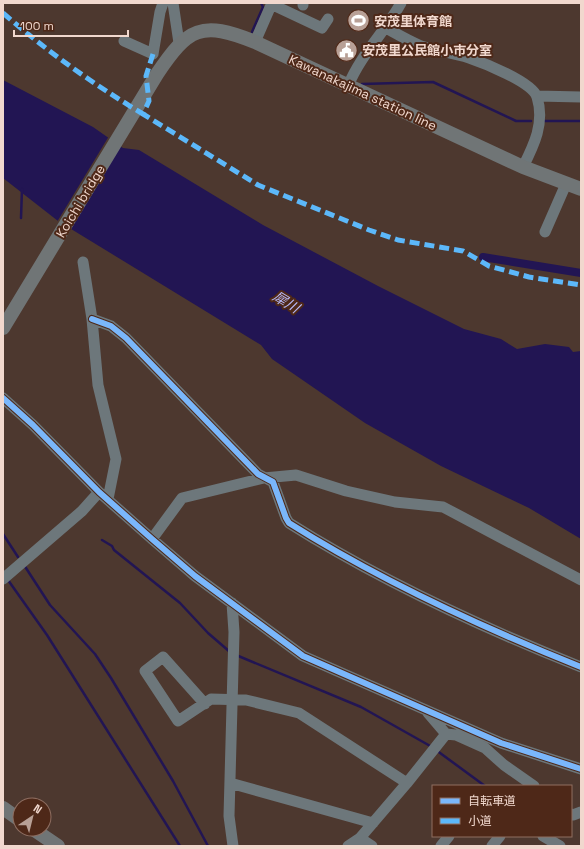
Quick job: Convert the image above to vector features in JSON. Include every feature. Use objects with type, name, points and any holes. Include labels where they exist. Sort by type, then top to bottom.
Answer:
[{"type":"main road","name":"Kawanakajima station line","points":[[157,74],[179,43],[190,35],[203,31],[216,30],[228,32],[255,42],[523,167],[581,189]]},
{"type":"main road","name":"Koichi bridge","points":[[3,328],[157,74]]},
{"type":"main road","points":[[3,808],[12,814]]},
{"type":"main road","points":[[45,837],[58,846]]},
{"type":"street","points":[[124,42],[153,54],[163,3]]},
{"type":"street","points":[[173,3],[179,43]]},
{"type":"street","points":[[255,42],[272,4],[322,28],[328,19]]},
{"type":"street","points":[[348,86],[355,68],[386,28],[396,6]]},
{"type":"street","points":[[386,28],[421,46],[469,58],[488,66],[525,84],[537,96],[540,124],[535,142],[523,167]]},
{"type":"street","points":[[537,96],[581,97]]},
{"type":"street","points":[[545,233],[566,184]]},
{"type":"street","points":[[83,262],[92,319],[98,385],[116,460],[108,499]]},
{"type":"street","points":[[92,319],[111,326],[126,338],[258,474],[273,482],[289,523],[328,547],[424,597],[494,630],[581,667]]},
{"type":"street","points":[[3,398],[33,425],[99,492],[152,539],[232,603],[303,656],[501,743],[579,768]]},
{"type":"street","points":[[152,539],[182,498],[264,478],[296,475],[346,491],[395,502],[443,507],[581,580]]},
{"type":"street","points":[[3,579],[82,511],[99,492]]},
{"type":"street","points":[[232,603],[234,656],[230,816],[233,846]]},
{"type":"street","points":[[205,704],[163,657],[145,671],[178,721],[205,704],[212,699],[246,700],[299,713],[407,783]]},
{"type":"street","points":[[426,711],[446,734],[456,735],[485,748],[504,765],[533,785]]},
{"type":"street","points":[[348,846],[360,838],[446,734]]},
{"type":"street","points":[[230,783],[373,822]]},
{"type":"street","points":[[441,846],[448,837]]},
{"type":"street","points":[[492,846],[499,837]]},
{"type":"street","points":[[360,838],[372,846]]},
{"type":"water","name":"犀川","points":[[3,80],[93,127],[123,148],[139,150],[263,225],[378,286],[464,329],[501,339],[517,349],[545,344],[569,347],[573,352],[581,351],[581,539],[529,508],[441,466],[365,423],[272,359],[261,345],[58,221],[3,178]]},
{"type":"pier","points":[[109,136],[119,143],[67,228],[57,222]]},
{"type":"waterway","points":[[252,32],[263,7],[261,3]]},
{"type":"waterway","points":[[362,84],[433,82],[516,121],[531,121]]},
{"type":"waterway","points":[[543,121],[581,121]]},
{"type":"waterway","points":[[21,218],[22,189]]},
{"type":"waterway","points":[[483,257],[581,273]]},
{"type":"waterway","points":[[3,534],[18,557]]},
{"type":"waterway","points":[[102,540],[112,546],[114,550],[180,603],[208,633],[230,652]]},
{"type":"waterway","points":[[24,565],[50,605],[95,654],[111,678],[173,781],[208,846]]},
{"type":"waterway","points":[[8,580],[47,635],[180,846]]},
{"type":"waterway","points":[[236,655],[361,707],[432,747]]},
{"type":"waterway","points":[[436,750],[484,785]]},
{"type":"marked path","points":[[3,13],[71,67],[143,114]]},
{"type":"marked path","points":[[153,54],[146,76],[149,101],[143,114],[258,185],[369,230],[398,240],[463,251],[489,266],[529,277],[581,285]]},
{"type":"cycle path","points":[[92,319],[111,326],[126,338],[258,474],[273,482],[289,523],[395,584],[506,636],[581,667]]},
{"type":"cycle path","points":[[3,398],[33,425],[99,492],[195,576],[303,656],[501,743],[581,769]]},
{"type":"place","name":"安茂里体育館","points":[[358,21]]},
{"type":"place","name":"安茂里公民館小市分室","points":[[347,50]]}]
